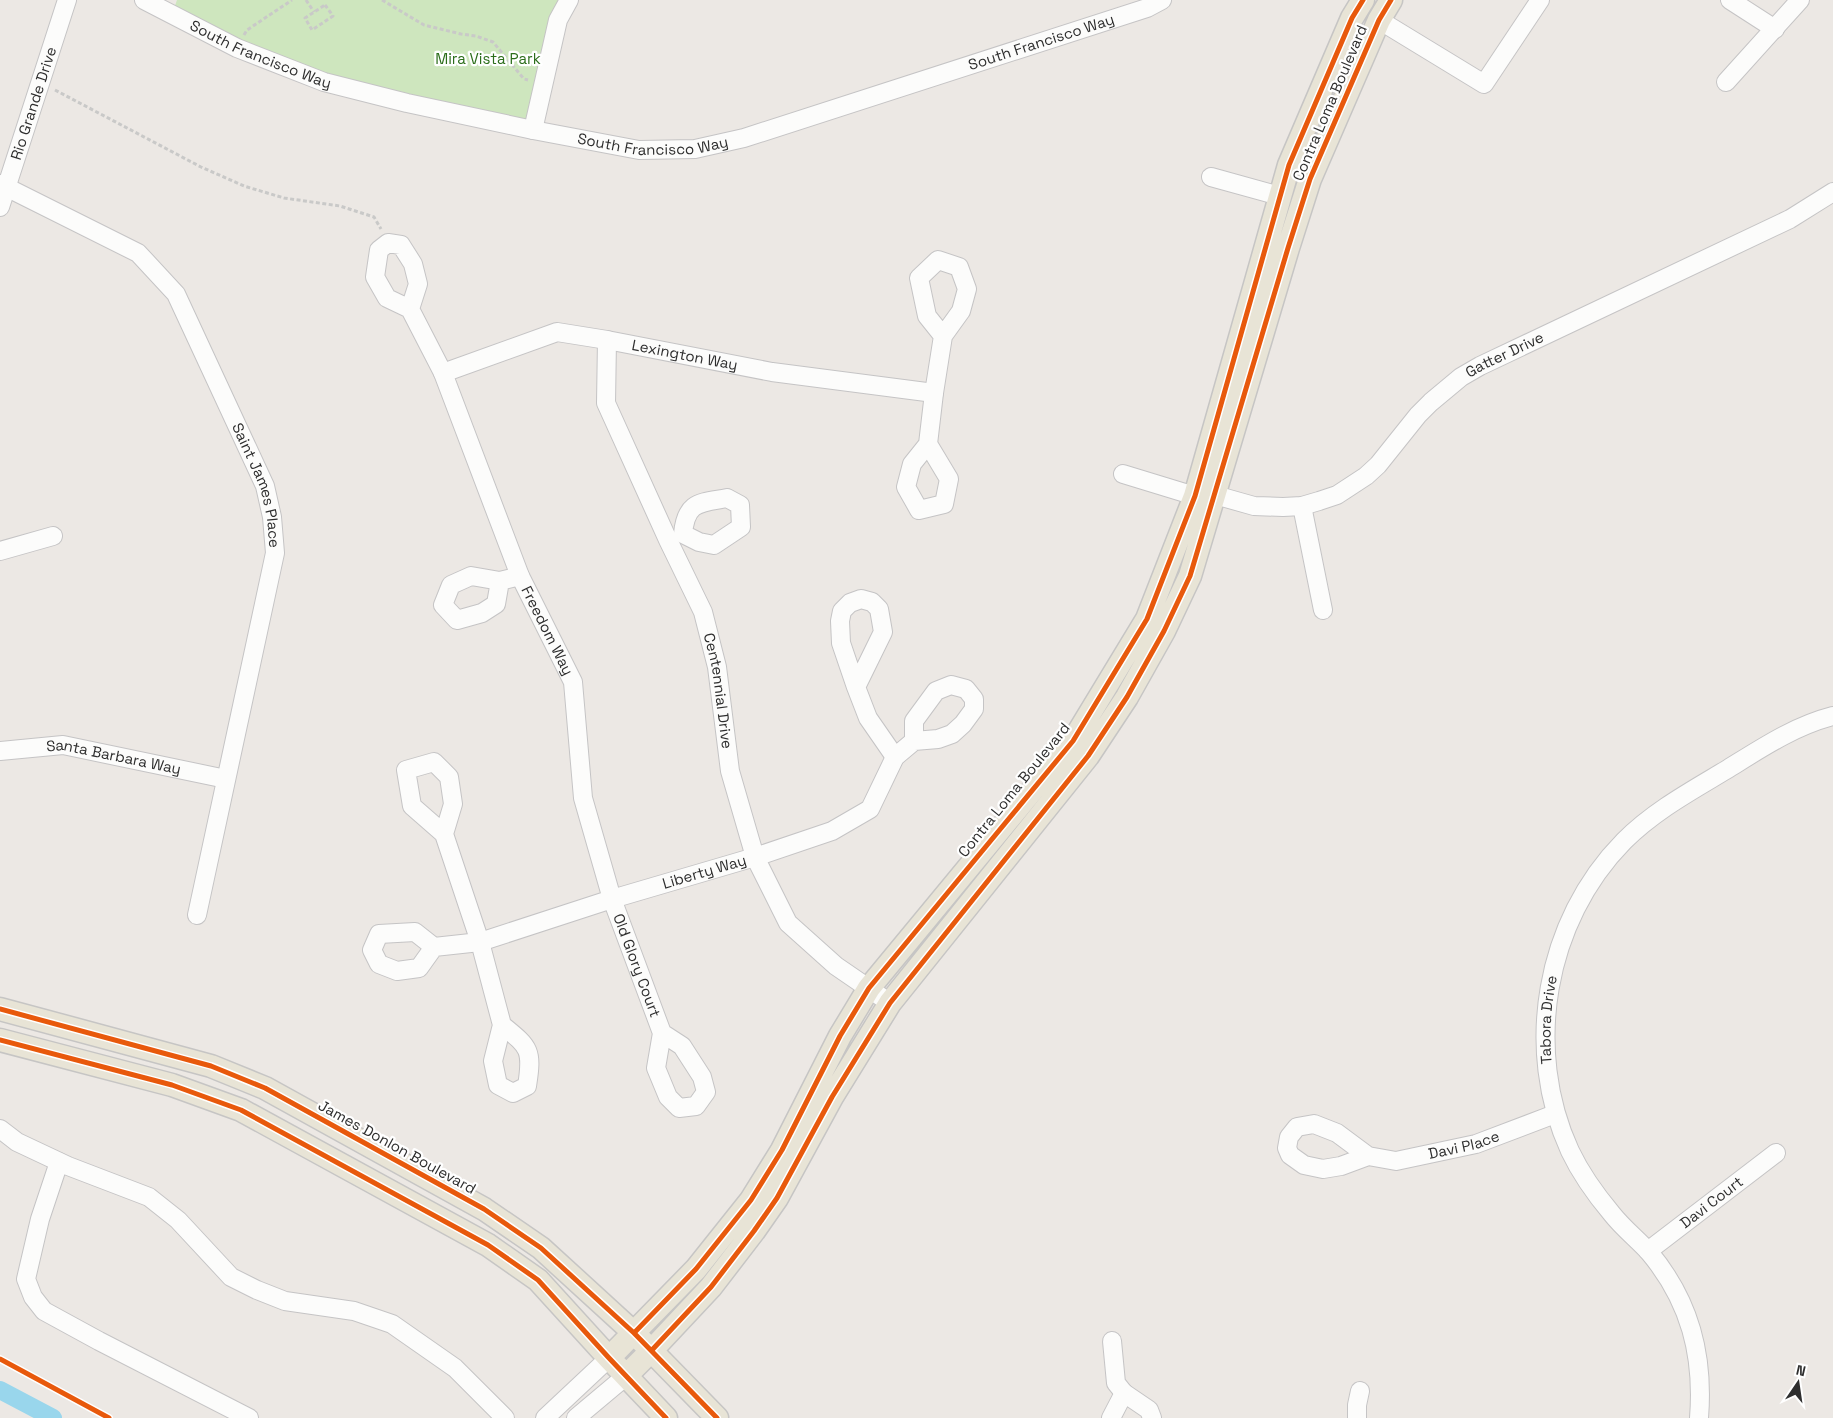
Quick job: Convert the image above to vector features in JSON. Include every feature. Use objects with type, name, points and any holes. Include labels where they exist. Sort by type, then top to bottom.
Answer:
[{"type":"main road","name":"Contra Loma Boulevard","points":[[626,1376],[711,1286],[754,1232],[777,1198],[832,1097],[890,1003],[1088,756],[1127,698],[1164,631],[1190,576],[1205,496],[1280,196],[1292,157],[1352,18],[1363,0]]},
{"type":"main road","name":"Contra Loma Boulevard","points":[[609,1358],[696,1269],[751,1200],[782,1150],[840,1036],[869,988],[1073,741],[1147,619],[1205,496],[1310,178],[1379,20],[1391,0]]},
{"type":"main road","name":"James Donlon Boulevard","points":[[0,1009],[211,1066],[264,1088],[484,1209],[541,1248],[652,1350],[717,1418]]},
{"type":"main road","points":[[0,1040],[172,1085],[241,1110],[488,1245],[538,1280],[666,1418]]},
{"type":"street","name":"Rio Grande Drive","points":[[0,207],[3,186],[67,0]]},
{"type":"street","name":"South Francisco Way","points":[[144,0],[237,48],[324,82],[407,103],[639,150],[695,148],[744,138],[1146,8],[1162,0]]},
{"type":"street","points":[[533,130],[558,20],[569,0]]},
{"type":"street","points":[[1379,20],[1484,84],[1540,0]]},
{"type":"street","points":[[1730,0],[1775,29]]},
{"type":"street","points":[[1726,82],[1800,0]]},
{"type":"street","points":[[1211,177],[1280,196]]},
{"type":"street","name":"Saint James Place","points":[[3,186],[138,253],[176,294],[265,486],[272,517],[275,553],[197,915]]},
{"type":"street","name":"Gatter Drive","points":[[1123,474],[1205,496],[1254,506],[1282,508],[1302,506],[1337,495],[1366,476],[1378,465],[1430,402],[1461,377],[1480,366],[1790,219],[1833,192]]},
{"type":"street","points":[[388,243],[401,245],[413,264],[418,284],[410,309],[387,298],[375,277],[379,250],[388,243]]},
{"type":"street","name":"Freedom Way","points":[[410,309],[443,373],[520,576],[573,682],[583,798],[612,899]]},
{"type":"street","name":"Lexington Way","points":[[443,373],[557,332],[772,372],[934,393]]},
{"type":"street","points":[[928,444],[943,336]]},
{"type":"street","name":"Centennial Drive","points":[[607,340],[606,403],[675,537],[703,612],[717,667],[730,771],[755,857],[788,923],[836,966],[890,1003]]},
{"type":"street","points":[[1302,506],[1323,610]]},
{"type":"street","points":[[0,550],[53,536]]},
{"type":"street","points":[[500,581],[520,576]]},
{"type":"street","points":[[856,687],[868,718],[895,758],[914,741]]},
{"type":"street","name":"Tabora Drive","points":[[1699,1418],[1699,1371],[1690,1324],[1680,1299],[1668,1278],[1648,1251],[1612,1214],[1590,1186],[1570,1151],[1555,1114],[1545,1048],[1548,997],[1552,973],[1569,923],[1595,877],[1624,842],[1655,814],[1676,800],[1784,736],[1812,722],[1833,716]]},
{"type":"street","name":"Santa Barbara Way","points":[[0,751],[63,745],[226,779]]},
{"type":"street","name":"Liberty Way","points":[[434,947],[480,942],[612,899],[755,857],[832,831],[870,809],[895,758]]},
{"type":"street","points":[[444,834],[480,942],[502,1025]]},
{"type":"street","name":"Old Glory Court","points":[[612,899],[662,1033]]},
{"type":"street","name":"Davi Place","points":[[1368,1156],[1396,1162],[1476,1144],[1555,1114]]},
{"type":"street","points":[[0,1129],[17,1142],[59,1162],[150,1197],[178,1220],[231,1277],[257,1290],[285,1301],[354,1311],[392,1324],[455,1368],[505,1418]]},
{"type":"street","name":"Davi Court","points":[[1648,1251],[1776,1153]]},
{"type":"street","points":[[59,1162],[40,1219],[26,1280],[33,1297],[44,1311],[248,1418]]},
{"type":"street","points":[[1112,1340],[1116,1383],[1124,1393],[1149,1410],[1152,1418]]},
{"type":"street","points":[[545,1418],[609,1358]]},
{"type":"street","points":[[576,1418],[626,1376]]},
{"type":"street","points":[[1357,1418],[1360,1391]]},
{"type":"street","points":[[1111,1418],[1124,1393]]},
{"type":"path","points":[[237,48],[247,30],[292,0]]},
{"type":"path","points":[[306,0],[314,12]]},
{"type":"path","points":[[382,0],[424,25],[476,36],[493,42],[524,79],[543,83]]},
{"type":"path","points":[[325,5],[333,16],[312,30],[305,18],[314,12],[325,5]]},
{"type":"path","points":[[40,83],[201,167],[244,186],[284,198],[340,206],[374,217],[388,243]]},
{"type":"green space","name":"Mira Vista Park","points":[[177,0],[569,0],[533,130],[324,82],[172,14]]},
{"type":"waterway","points":[[0,1390],[53,1418]]},
{"type":"cycle path","points":[[634,1333],[696,1269],[751,1200],[782,1150],[840,1036],[869,988],[1073,741],[1147,619],[1195,496],[1289,165],[1352,18],[1363,0]]},
{"type":"cycle path","points":[[652,1350],[711,1287],[754,1231],[777,1198],[832,1097],[890,1003],[1088,756],[1127,697],[1164,631],[1190,576],[1310,179],[1379,20],[1391,0]]},
{"type":"cycle path","points":[[0,1009],[211,1066],[265,1088],[484,1209],[541,1248],[634,1333],[717,1418]]},
{"type":"cycle path","points":[[0,1040],[172,1085],[241,1110],[488,1245],[538,1280],[666,1418]]},
{"type":"cycle path","points":[[0,1359],[109,1418]]}]
